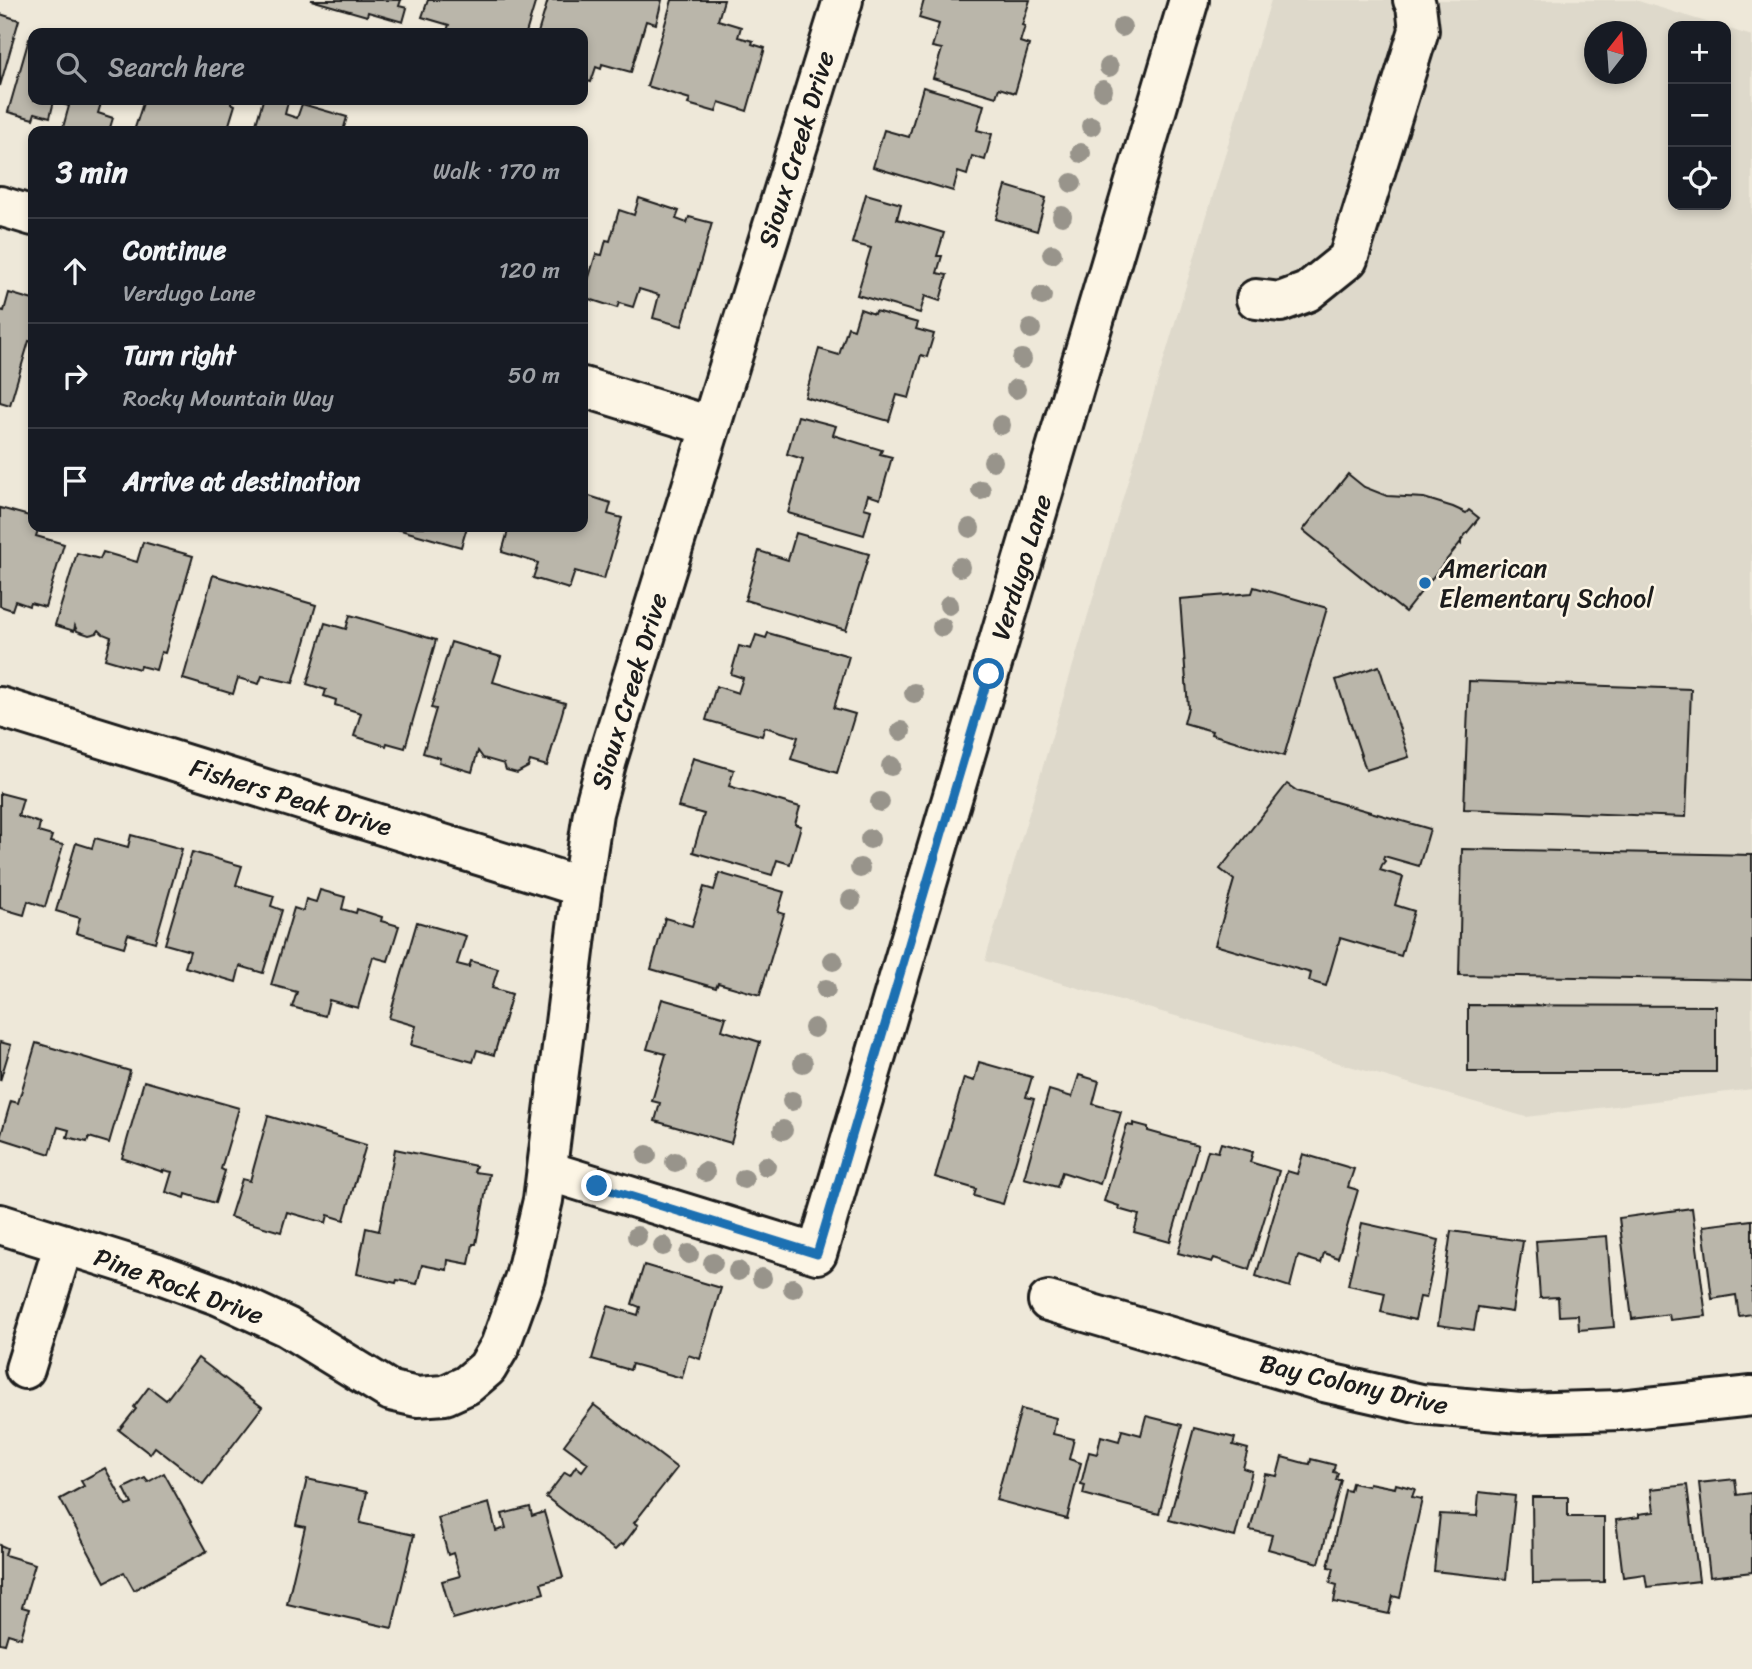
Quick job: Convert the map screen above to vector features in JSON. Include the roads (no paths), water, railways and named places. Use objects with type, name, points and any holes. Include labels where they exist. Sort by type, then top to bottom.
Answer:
[{"type":"street","name":"Sioux Creek Drive","points":[[467,1385],[487,1368],[500,1346],[525,1277],[543,1200],[582,887],[593,813],[607,760],[843,0]]},
{"type":"street","name":"Verdugo Lane","points":[[548,1171],[817,1254],[1189,0]]},
{"type":"street","points":[[1256,299],[1280,302],[1307,292],[1348,259],[1419,30],[1413,0]]},
{"type":"street","points":[[0,206],[28,214]]},
{"type":"street","points":[[588,389],[710,426]]},
{"type":"street","name":"Fishers Peak Drive","points":[[0,707],[582,887]]},
{"type":"street","name":"Pine Rock Drive","points":[[0,1224],[157,1273],[220,1296],[287,1327],[391,1391],[417,1397],[445,1395],[467,1385]]},
{"type":"street","points":[[25,1368],[64,1244]]},
{"type":"street","name":"Bay Colony Drive","points":[[1048,1301],[1324,1382],[1421,1404],[1520,1413],[1620,1410],[1752,1396]]},
{"type":"place","name":"American Elementary School","points":[[1425,583]]}]
